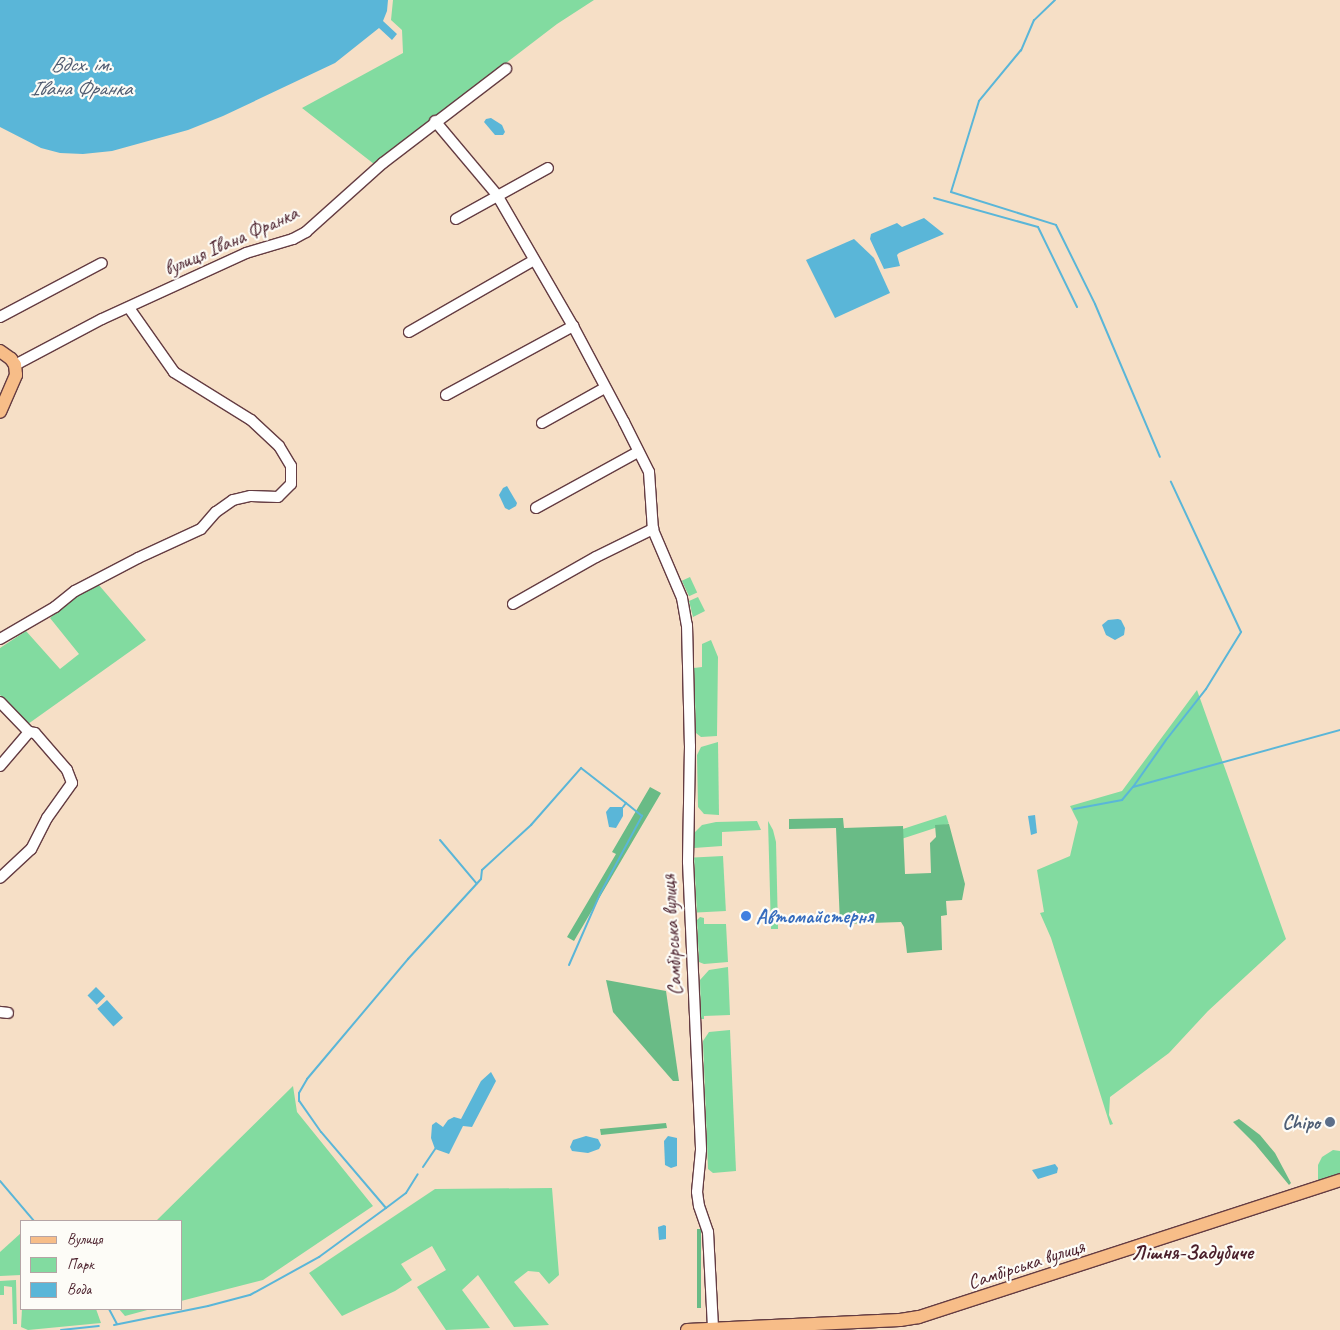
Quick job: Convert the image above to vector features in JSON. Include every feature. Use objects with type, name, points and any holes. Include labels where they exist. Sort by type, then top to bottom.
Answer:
[{"type":"main road","points":[[0,351],[15,365],[14,381],[0,412]]},
{"type":"main road","name":"Самбірська вулиця","points":[[687,1330],[862,1326],[936,1313],[1340,1180]]},
{"type":"street","name":"вулиця Івана Франка","points":[[15,365],[59,340],[246,253],[293,239],[306,232],[383,164],[506,69]]},
{"type":"street","name":"Самбірська вулиця","points":[[435,122],[497,195],[573,326],[606,388],[650,479],[653,529],[682,598],[687,625],[690,746],[688,862],[702,1150],[698,1192],[699,1206],[708,1232],[711,1329]]},
{"type":"street","points":[[456,219],[548,168]]},
{"type":"street","points":[[409,332],[534,260]]},
{"type":"street","points":[[0,317],[102,263]]},
{"type":"street","points":[[0,639],[55,607],[74,592],[138,558],[201,529],[216,512],[233,500],[251,496],[278,497],[291,484],[291,466],[278,446],[251,420],[174,372],[129,308]]},
{"type":"street","points":[[446,394],[573,326]]},
{"type":"street","points":[[542,423],[606,388]]},
{"type":"street","points":[[536,508],[638,452]]},
{"type":"street","points":[[513,604],[596,557],[653,529]]},
{"type":"street","points":[[0,702],[29,732],[35,733],[66,770],[72,782],[47,818],[31,848],[1,878]]},
{"type":"street","points":[[0,766],[29,732]]},
{"type":"green space","points":[[393,0],[594,0],[557,24],[374,164],[302,108],[403,53],[402,30],[391,20]]},
{"type":"green space","points":[[690,577],[697,592],[689,596],[682,581]]},
{"type":"green space","points":[[98,584],[146,640],[28,724],[0,695],[0,648],[26,631],[60,669],[79,654],[50,618],[76,596]]},
{"type":"green space","points":[[698,597],[705,611],[693,617],[689,601]]},
{"type":"green space","points":[[711,640],[718,657],[717,736],[701,737],[696,733],[694,668],[702,667],[702,644]]},
{"type":"green space","points":[[1197,690],[1286,939],[1208,1011],[1169,1053],[1110,1097],[1109,1115],[1113,1124],[1110,1125],[1051,938],[1040,913],[1044,912],[1037,870],[1070,856],[1078,822],[1070,806],[1122,791]]},
{"type":"green space","points":[[718,742],[719,815],[704,814],[698,807],[697,755],[701,747]]},
{"type":"green space","points":[[650,787],[661,793],[574,941],[567,937],[616,854],[612,852]]},
{"type":"green space","points":[[946,815],[949,824],[851,855],[848,847]]},
{"type":"green space","points":[[843,818],[844,828],[903,826],[905,874],[931,873],[930,843],[936,837],[935,825],[949,824],[965,884],[962,900],[946,901],[947,915],[941,916],[942,950],[907,953],[904,927],[901,922],[840,924],[836,828],[789,829],[789,819]]},
{"type":"green space","points":[[757,821],[761,830],[722,832],[722,846],[694,848],[693,834],[702,825],[716,822]]},
{"type":"green space","points":[[768,821],[776,842],[778,929],[771,929]]},
{"type":"green space","points":[[723,856],[726,911],[697,912],[694,858]]},
{"type":"green space","points":[[700,917],[704,918],[704,924],[726,924],[728,962],[704,964],[699,962],[697,920]]},
{"type":"green space","points":[[728,967],[730,1015],[704,1016],[704,1019],[701,1019],[700,980],[709,970]]},
{"type":"green space","points":[[606,980],[666,991],[679,1081],[673,1081],[613,1012]]},
{"type":"green space","points":[[730,1030],[736,1171],[713,1173],[708,1169],[703,1041],[709,1032]]},
{"type":"green space","points":[[293,1086],[297,1112],[373,1206],[263,1280],[182,1301],[182,1220],[157,1220]]},
{"type":"green space","points":[[1239,1119],[1260,1135],[1275,1153],[1291,1183],[1289,1185],[1255,1144],[1233,1122]]},
{"type":"green space","points":[[666,1123],[667,1128],[601,1135],[600,1129]]},
{"type":"green space","points":[[1333,1150],[1340,1151],[1340,1173],[1318,1180],[1318,1165],[1322,1157]]},
{"type":"green space","points":[[552,1188],[559,1275],[549,1284],[539,1272],[528,1271],[514,1282],[549,1325],[514,1327],[478,1275],[462,1290],[490,1328],[446,1330],[417,1287],[446,1270],[432,1246],[401,1264],[412,1280],[395,1291],[342,1316],[309,1273],[435,1189]]},
{"type":"green space","points":[[697,1229],[701,1229],[701,1308],[697,1308]]},
{"type":"green space","points":[[20,1234],[20,1275],[0,1276],[0,1252]]},
{"type":"green space","points":[[16,1280],[17,1324],[13,1324],[12,1287],[4,1286],[4,1295],[0,1295],[0,1281]]},
{"type":"green space","points":[[22,1310],[96,1310],[101,1323],[28,1330],[21,1327]]},
{"type":"green space","points":[[120,1310],[147,1310],[125,1316]]},
{"type":"water","name":"Вдсх. ім. Івана Франка","points":[[0,0],[388,0],[387,11],[383,21],[397,34],[392,40],[379,28],[335,63],[223,116],[188,130],[112,151],[83,154],[60,153],[41,148],[0,127]]},
{"type":"water","points":[[491,118],[502,125],[505,132],[503,135],[495,135],[484,122],[486,119]]},
{"type":"water","points":[[924,218],[944,234],[899,253],[897,255],[900,266],[884,269],[870,239],[871,234],[897,223],[902,227]]},
{"type":"water","points":[[854,239],[874,258],[890,293],[835,318],[806,260]]},
{"type":"water","points":[[507,486],[517,503],[516,506],[509,510],[505,508],[499,495],[503,488]]},
{"type":"water","points":[[1108,620],[1121,620],[1125,628],[1124,635],[1115,640],[1106,635],[1102,625]]},
{"type":"water","points":[[610,807],[623,807],[623,816],[616,828],[609,827],[606,812]]},
{"type":"water","points":[[1035,815],[1037,833],[1031,835],[1028,816]]},
{"type":"water","points":[[96,987],[105,996],[97,1005],[88,995]]},
{"type":"water","points":[[107,1000],[123,1018],[113,1027],[97,1009]]},
{"type":"water","points":[[491,1072],[496,1081],[472,1127],[463,1126],[449,1154],[435,1149],[431,1138],[432,1125],[436,1122],[443,1127],[448,1120],[454,1117],[461,1119],[481,1081]]},
{"type":"water","points":[[586,1136],[598,1139],[601,1145],[599,1149],[588,1153],[572,1151],[570,1147],[573,1140]]},
{"type":"water","points":[[668,1136],[677,1138],[677,1166],[671,1168],[665,1165],[664,1141]]},
{"type":"water","points":[[1055,1164],[1058,1168],[1057,1173],[1038,1179],[1032,1170]]},
{"type":"water","points":[[666,1226],[666,1239],[659,1240],[658,1227]]},
{"type":"waterway","points":[[1055,0],[1034,20],[1021,50],[979,101],[951,192],[1056,225],[1095,304],[1160,457]]},
{"type":"waterway","points":[[934,198],[1038,227],[1077,307]]},
{"type":"waterway","points":[[1133,787],[1166,740],[1206,689],[1241,632],[1171,482]]},
{"type":"waterway","points":[[1074,809],[1122,800],[1133,787],[1340,730]]},
{"type":"waterway","points":[[114,1325],[208,1306],[250,1295],[319,1257],[386,1208],[321,1132],[299,1101],[299,1093],[307,1079],[408,959],[481,879],[482,870],[531,825],[581,768],[626,803],[623,807]]},
{"type":"waterway","points":[[569,965],[600,894],[642,816],[626,803]]},
{"type":"waterway","points":[[440,840],[477,884]]},
{"type":"waterway","points":[[423,1167],[435,1149]]},
{"type":"waterway","points":[[386,1208],[406,1193],[418,1174]]},
{"type":"waterway","points":[[0,1181],[33,1220]]},
{"type":"waterway","points":[[110,1310],[117,1324]]},
{"type":"waterway","points":[[61,1330],[99,1326]]},
{"type":"place","name":"Автомайстерня","points":[[746,916]]},
{"type":"place","name":"Chipo","points":[[1330,1122]]},
{"type":"district","name":"Лішня-Задубиче","points":[[1192,1252]]}]
